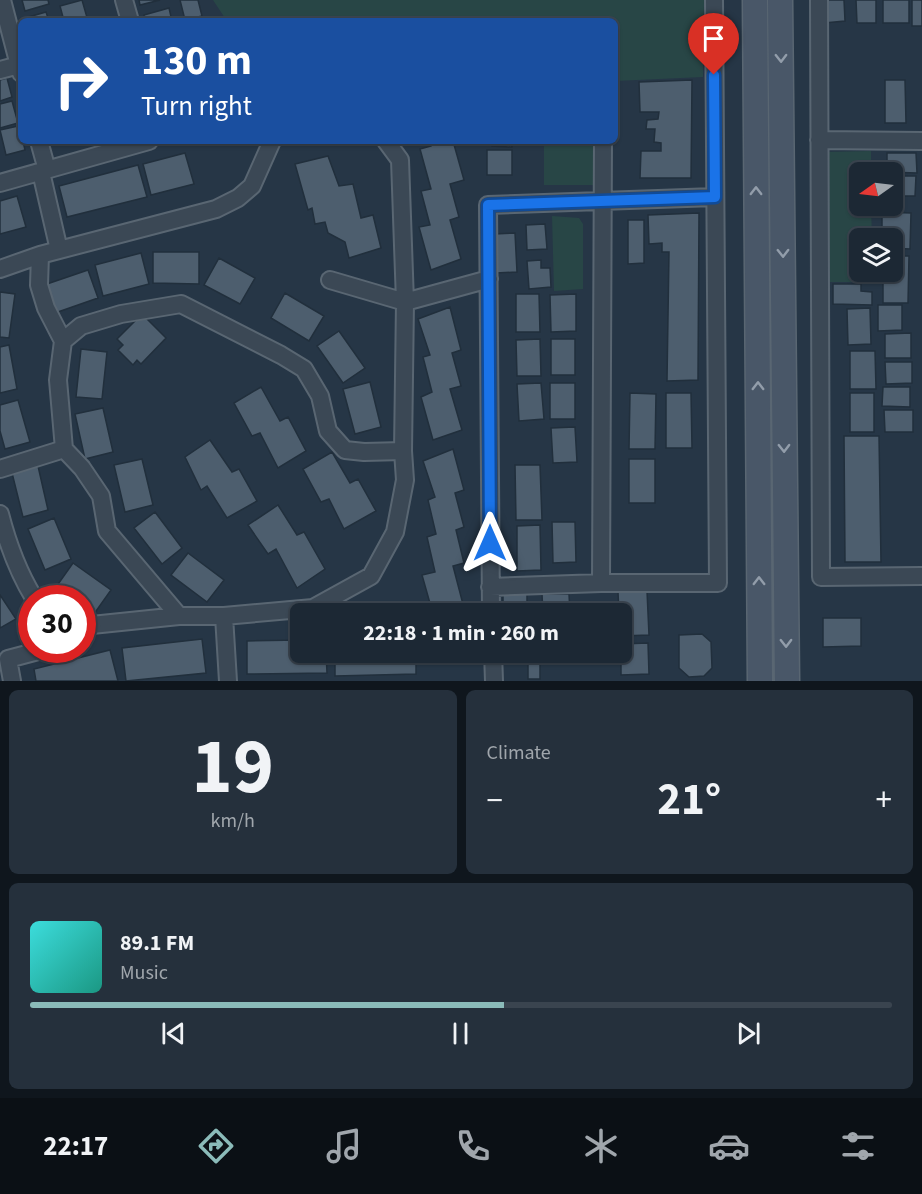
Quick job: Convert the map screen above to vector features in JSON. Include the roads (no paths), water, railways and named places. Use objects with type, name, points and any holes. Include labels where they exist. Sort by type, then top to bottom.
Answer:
[{"type":"street","points":[[2,0],[18,61]]},
{"type":"street","points":[[124,0],[129,18]]},
{"type":"street","points":[[490,587],[601,583],[718,584],[714,0]]},
{"type":"street","points":[[755,0],[760,681]]},
{"type":"street","points":[[780,0],[787,681]]},
{"type":"street","points":[[819,0],[820,577],[922,576]]},
{"type":"street","points":[[0,70],[18,69]]},
{"type":"street","points":[[819,140],[922,141]]},
{"type":"street","points":[[40,144],[59,250]]},
{"type":"street","points":[[0,183],[138,144]]},
{"type":"street","points":[[0,269],[40,255],[216,208],[238,198],[252,186],[271,144]]},
{"type":"street","points":[[96,625],[179,616],[224,616],[313,608],[371,576],[395,532],[405,480],[403,451],[405,302],[400,160],[388,144]]},
{"type":"street","points":[[601,583],[603,144]]},
{"type":"street","points":[[491,603],[488,205],[715,197]]},
{"type":"street","points":[[40,255],[39,285],[46,308],[63,341],[57,380],[64,449],[82,468],[101,496],[107,531],[179,616]]},
{"type":"street","points":[[330,280],[405,302],[489,279]]},
{"type":"street","points":[[63,341],[81,326],[121,314],[181,304],[304,369],[320,396],[328,431],[345,450],[403,451]]},
{"type":"street","points":[[0,469],[64,449]]},
{"type":"street","points":[[0,514],[6,540],[26,585]]},
{"type":"street","points":[[224,616],[228,681]]},
{"type":"street","points":[[12,681],[8,659],[18,656]]},
{"type":"street","points":[[493,663],[494,681]]}]
